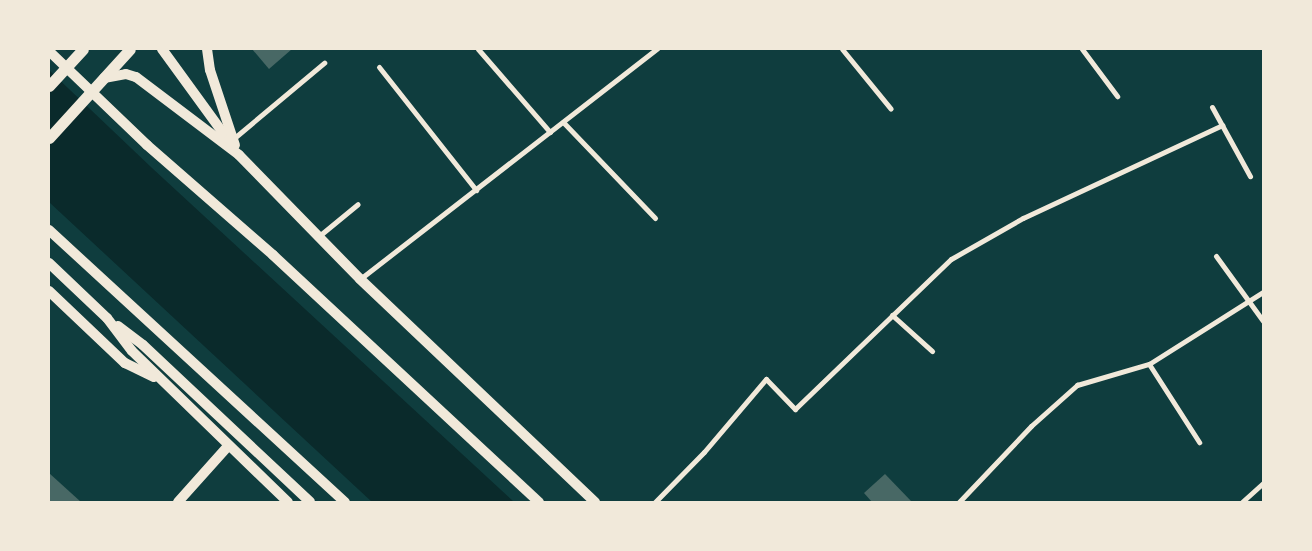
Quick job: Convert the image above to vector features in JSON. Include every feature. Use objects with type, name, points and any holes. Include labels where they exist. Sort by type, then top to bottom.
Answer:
[{"type":"main road","points":[[49,138],[130,49]]},
{"type":"main road","points":[[162,49],[239,155]]},
{"type":"main road","points":[[207,49],[210,70],[239,155]]},
{"type":"main road","points":[[49,51],[147,145],[308,288],[539,502]]},
{"type":"main road","points":[[49,86],[80,53]]},
{"type":"main road","points":[[104,78],[126,74],[136,76],[239,155],[360,279],[595,502]]},
{"type":"main road","points":[[49,230],[345,502]]},
{"type":"main road","points":[[49,263],[107,318],[143,345],[310,502]]},
{"type":"main road","points":[[49,291],[125,363],[162,380]]},
{"type":"main road","points":[[107,318],[132,351],[288,502]]},
{"type":"main road","points":[[178,502],[228,446]]},
{"type":"street","points":[[478,49],[550,132]]},
{"type":"street","points":[[360,279],[657,49]]},
{"type":"street","points":[[842,49],[890,109]]},
{"type":"street","points":[[1082,49],[1117,96]]},
{"type":"street","points":[[233,139],[324,63]]},
{"type":"street","points":[[379,67],[476,190]]},
{"type":"street","points":[[1212,107],[1250,176]]},
{"type":"street","points":[[563,122],[655,218]]},
{"type":"street","points":[[655,502],[704,452],[766,379],[796,409],[951,259],[1023,218],[1222,125]]},
{"type":"street","points":[[319,236],[358,204]]},
{"type":"street","points":[[1216,256],[1263,321]]},
{"type":"street","points":[[958,502],[1031,426],[1077,385],[1149,364],[1263,292]]},
{"type":"street","points":[[892,315],[932,351]]},
{"type":"street","points":[[1149,364],[1199,442]]},
{"type":"street","points":[[1242,502],[1263,483]]},
{"type":"water","points":[[49,70],[152,168],[514,502],[372,502],[49,202]]},
{"type":"building","points":[[252,49],[292,49],[269,69]]},
{"type":"building","points":[[49,473],[81,502],[49,502]]},
{"type":"building","points":[[885,474],[912,502],[872,502],[864,493]]}]
